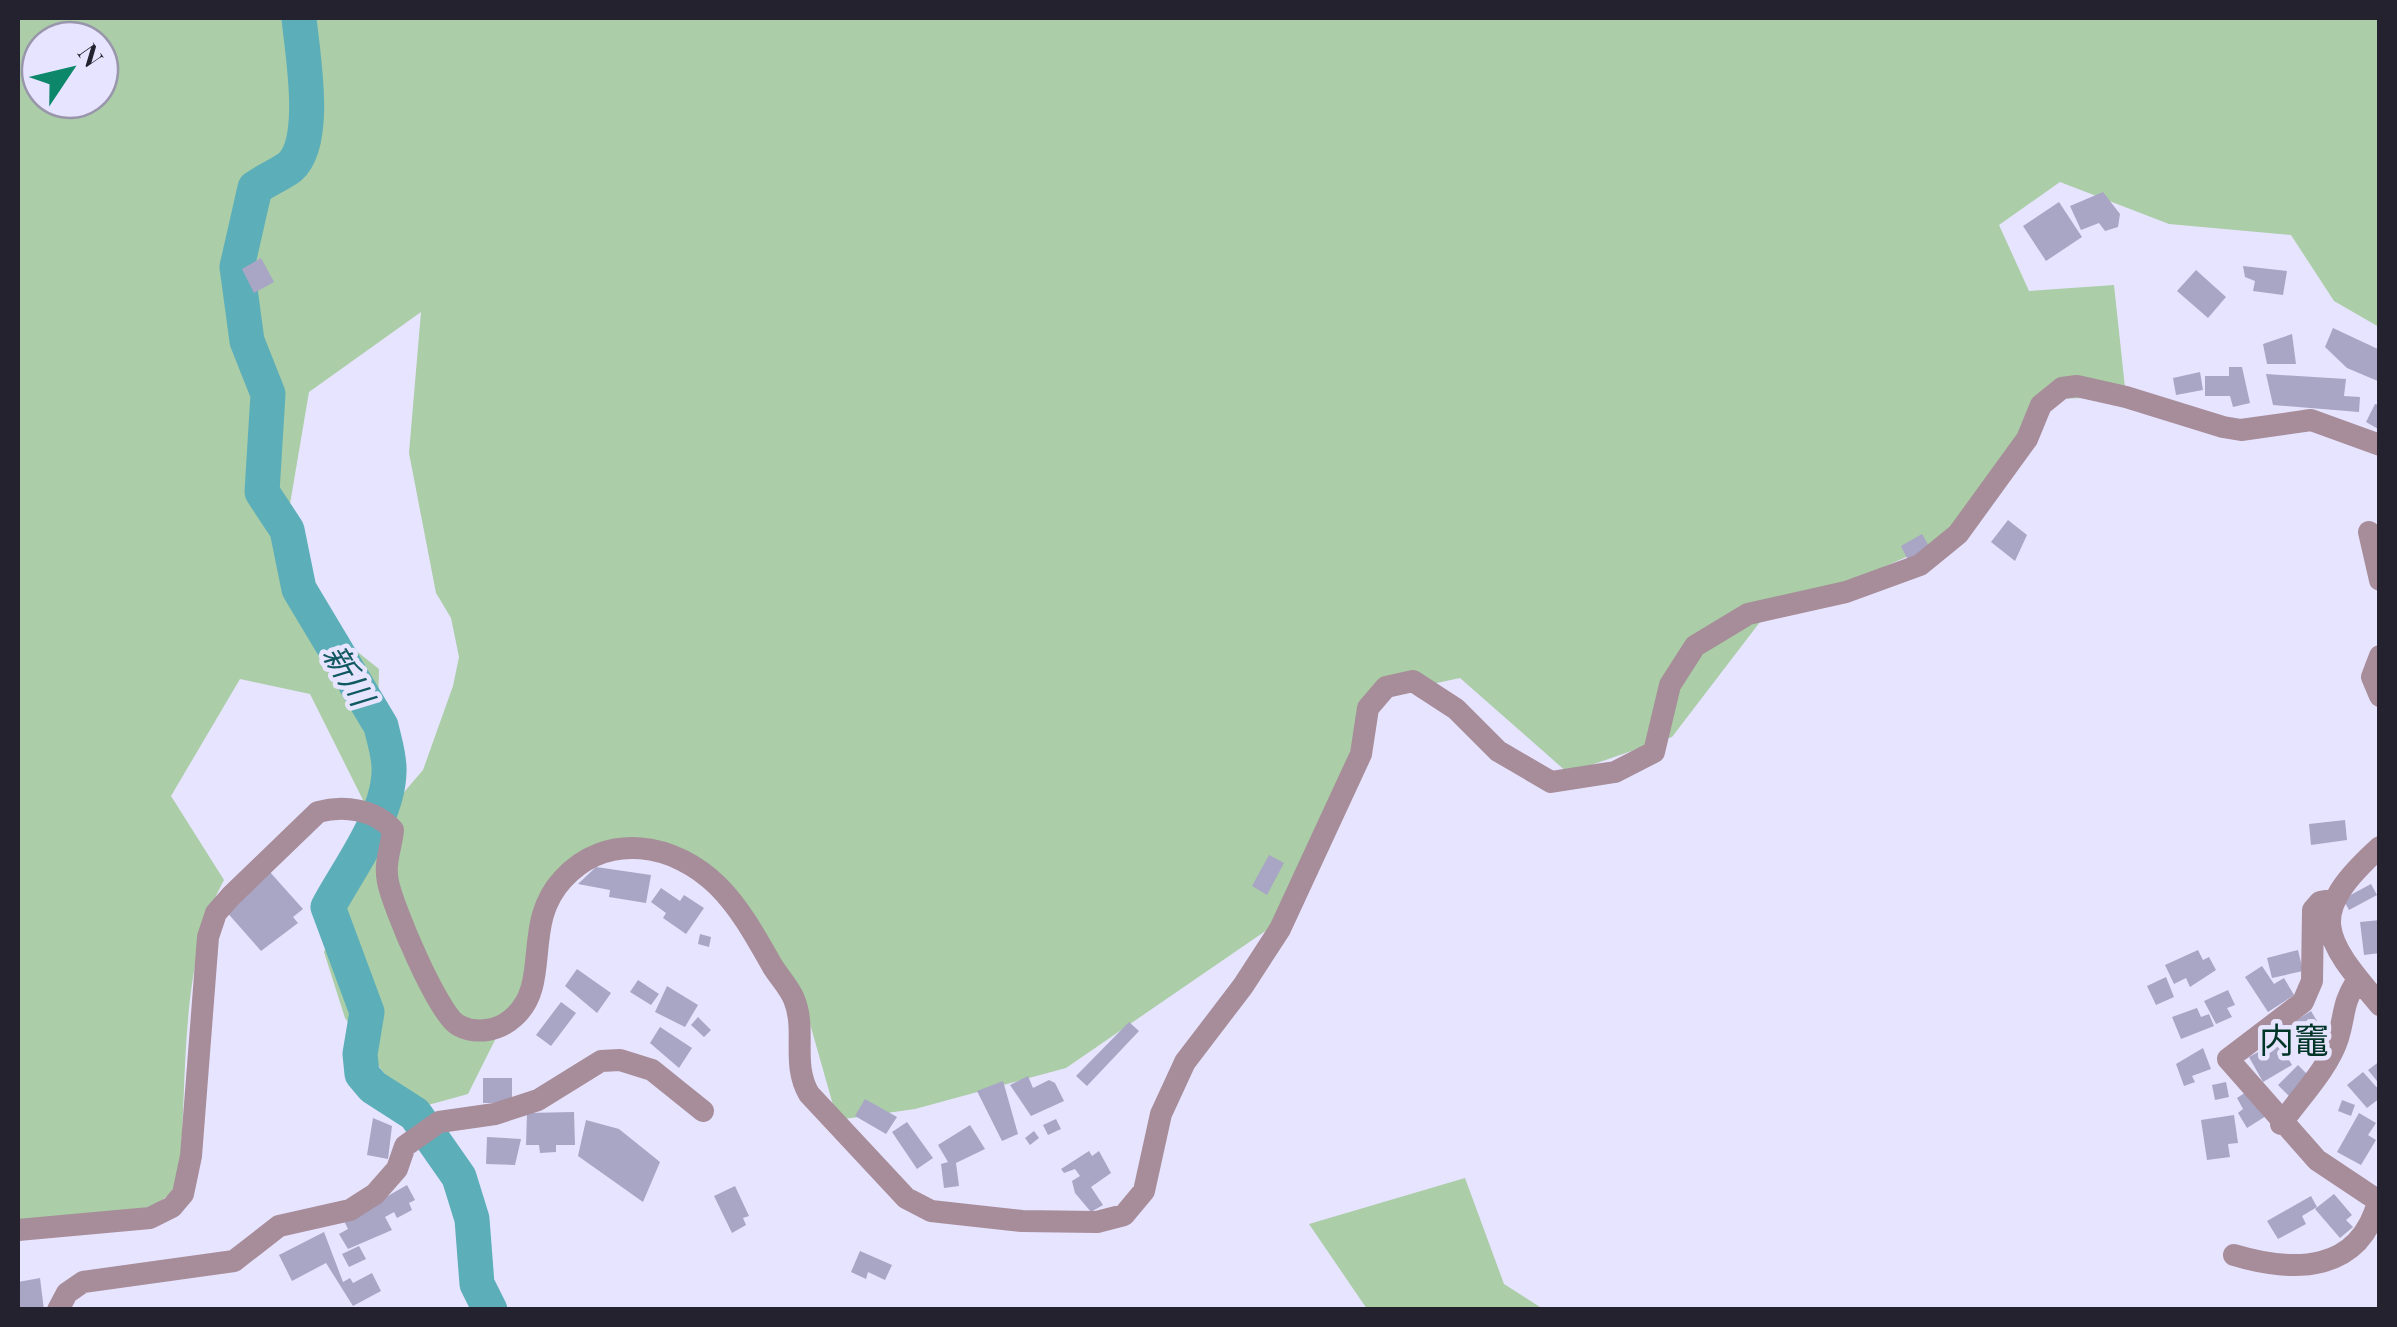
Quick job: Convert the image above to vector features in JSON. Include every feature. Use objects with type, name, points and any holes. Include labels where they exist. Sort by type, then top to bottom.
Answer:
[{"type":"street","points":[[18,1230],[150,1218],[172,1207],[183,1194],[191,1156],[208,937],[216,914],[318,812],[339,806],[386,822],[393,830],[386,855],[388,884],[436,996],[455,1024],[478,1031],[494,1029],[524,1008],[531,993],[540,916],[564,877],[606,850],[628,846],[659,850],[694,867],[717,885],[747,922],[794,1000],[799,1078],[809,1094],[906,1198],[932,1210],[1022,1221],[1097,1222],[1124,1215],[1144,1191],[1162,1114],[1185,1062],[1243,986],[1280,929],[1356,766],[1368,708],[1386,686],[1413,682],[1456,710],[1498,751],[1551,782],[1615,772],[1654,752],[1670,685],[1696,646],[1748,614],[1846,592],[1920,565],[1958,534],[2026,438],[2041,405],[2062,388],[2077,386],[2126,397],[2223,428],[2241,430],[2311,420],[2380,445]]},
{"type":"street","points":[[2368,532],[2380,580]]},
{"type":"street","points":[[2380,656],[2372,678],[2380,696]]},
{"type":"street","points":[[2282,1124],[2328,1060],[2339,1036],[2342,1004],[2370,989],[2334,948],[2329,917],[2346,878],[2380,847]]},
{"type":"street","points":[[2234,1255],[2262,1263],[2310,1266],[2335,1258],[2370,1230],[2379,1202],[2316,1160],[2228,1059],[2304,1002],[2312,981],[2313,910],[2320,902],[2336,900]]},
{"type":"street","points":[[58,1310],[66,1293],[83,1282],[234,1261],[279,1226],[350,1210],[376,1194],[397,1170],[405,1146],[440,1122],[528,1104],[588,1066],[610,1060],[652,1070],[703,1110]]},
{"type":"green space","points":[[18,18],[2379,18],[2379,327],[2334,301],[2291,235],[2169,224],[2060,182],[1999,225],[2029,291],[2114,285],[2126,397],[2048,399],[1958,534],[1760,622],[1672,737],[1568,773],[1460,678],[1390,693],[1355,749],[1274,925],[1066,1068],[915,1109],[844,1119],[835,1112],[801,992],[693,856],[576,858],[527,976],[468,1094],[410,1110],[345,1018],[324,952],[393,805],[423,770],[453,686],[459,657],[451,618],[436,593],[409,453],[421,312],[309,392],[290,504],[310,614],[379,669],[376,785],[367,808],[310,694],[240,679],[171,796],[224,880],[209,914],[191,990],[178,1189],[152,1207],[18,1221]]},
{"type":"green space","points":[[1465,1178],[1504,1284],[1543,1309],[1367,1309],[1309,1224]]},
{"type":"building","points":[[2103,192],[2120,214],[2118,227],[2105,231],[2099,223],[2081,230],[2070,206]]},
{"type":"building","points":[[2059,202],[2082,237],[2046,261],[2023,226]]},
{"type":"building","points":[[261,258],[274,282],[254,293],[242,269]]},
{"type":"building","points":[[2243,266],[2287,271],[2283,295],[2253,291],[2255,281],[2245,277]]},
{"type":"building","points":[[2196,270],[2226,297],[2208,318],[2177,291]]},
{"type":"building","points":[[2333,328],[2380,350],[2380,382],[2347,368],[2325,347]]},
{"type":"building","points":[[2292,334],[2296,364],[2267,364],[2263,344]]},
{"type":"building","points":[[2229,367],[2242,367],[2250,403],[2233,407],[2230,396],[2205,396],[2205,376],[2229,376]]},
{"type":"building","points":[[2200,372],[2203,390],[2176,395],[2173,378]]},
{"type":"building","points":[[2266,374],[2346,379],[2344,396],[2360,397],[2359,412],[2273,405]]},
{"type":"building","points":[[2375,404],[2380,405],[2380,430],[2366,422]]},
{"type":"building","points":[[2008,520],[2027,535],[2015,561],[1991,542]]},
{"type":"building","points":[[1922,534],[1930,548],[1908,560],[1901,546]]},
{"type":"building","points":[[2345,820],[2347,840],[2311,845],[2309,824]]},
{"type":"building","points":[[1269,855],[1284,863],[1267,895],[1252,886]]},
{"type":"building","points":[[596,867],[651,875],[646,903],[609,897],[610,890],[578,884]]},
{"type":"building","points":[[269,871],[303,909],[293,917],[298,923],[261,951],[225,910]]},
{"type":"building","points":[[2371,884],[2377,895],[2349,910],[2343,899]]},
{"type":"building","points":[[661,888],[680,901],[684,895],[704,908],[686,934],[663,918],[666,913],[651,902]]},
{"type":"building","points":[[2380,920],[2380,953],[2364,955],[2360,922]]},
{"type":"building","points":[[700,934],[711,937],[709,947],[698,944]]},
{"type":"building","points":[[2198,950],[2203,960],[2209,957],[2216,970],[2190,987],[2186,978],[2174,984],[2165,965]]},
{"type":"building","points":[[2298,950],[2303,971],[2272,978],[2267,958]]},
{"type":"building","points":[[2262,966],[2274,984],[2284,978],[2294,995],[2268,1012],[2245,977]]},
{"type":"building","points":[[577,969],[611,993],[597,1013],[565,986]]},
{"type":"building","points":[[2166,977],[2174,997],[2156,1005],[2147,986]]},
{"type":"building","points":[[638,980],[659,994],[651,1005],[630,992]]},
{"type":"building","points":[[667,986],[698,1005],[685,1027],[655,1012]]},
{"type":"building","points":[[2228,990],[2235,1005],[2227,1008],[2232,1017],[2216,1024],[2204,1001]]},
{"type":"building","points":[[561,1002],[576,1013],[551,1046],[536,1035]]},
{"type":"building","points":[[2197,1008],[2201,1017],[2209,1014],[2214,1026],[2181,1039],[2172,1017]]},
{"type":"building","points":[[2311,1011],[2326,1036],[2300,1053],[2284,1028]]},
{"type":"building","points":[[698,1017],[711,1030],[704,1037],[691,1025]]},
{"type":"building","points":[[1129,1022],[1139,1031],[1087,1086],[1076,1076]]},
{"type":"building","points":[[660,1027],[692,1048],[679,1068],[650,1043]]},
{"type":"building","points":[[2278,1041],[2292,1065],[2263,1082],[2249,1057]]},
{"type":"building","points":[[2203,1048],[2211,1069],[2192,1076],[2195,1082],[2184,1086],[2176,1064]]},
{"type":"building","points":[[2380,1061],[2380,1079],[2377,1081],[2368,1070]]},
{"type":"building","points":[[2298,1065],[2311,1078],[2291,1098],[2278,1085]]},
{"type":"building","points":[[2363,1072],[2380,1091],[2380,1098],[2367,1108],[2347,1085]]},
{"type":"building","points":[[1028,1076],[1033,1088],[1049,1080],[1055,1083],[1064,1101],[1031,1116],[1010,1085]]},
{"type":"building","points":[[483,1078],[512,1078],[512,1103],[483,1103]]},
{"type":"building","points":[[1003,1081],[1018,1134],[1002,1141],[977,1091]]},
{"type":"building","points":[[2226,1082],[2229,1097],[2215,1100],[2212,1085]]},
{"type":"building","points":[[2249,1090],[2266,1116],[2247,1128],[2238,1113],[2243,1109],[2237,1098]]},
{"type":"building","points":[[865,1099],[897,1117],[886,1134],[855,1116]]},
{"type":"building","points":[[2342,1100],[2355,1105],[2351,1116],[2338,1111]]},
{"type":"building","points":[[574,1112],[575,1145],[556,1145],[556,1152],[540,1153],[539,1145],[526,1145],[527,1113]]},
{"type":"building","points":[[2359,1113],[2376,1123],[2368,1135],[2376,1140],[2361,1165],[2337,1152]]},
{"type":"building","points":[[2234,1115],[2238,1143],[2228,1144],[2230,1157],[2207,1160],[2201,1120]]},
{"type":"building","points":[[373,1118],[392,1126],[388,1159],[367,1155]]},
{"type":"building","points":[[1056,1119],[1061,1129],[1048,1135],[1043,1125]]},
{"type":"building","points":[[586,1120],[619,1129],[660,1162],[643,1202],[578,1156]]},
{"type":"building","points":[[907,1122],[933,1158],[917,1169],[892,1132]]},
{"type":"building","points":[[970,1125],[985,1149],[956,1163],[959,1186],[944,1188],[941,1164],[948,1162],[938,1145]]},
{"type":"building","points":[[1034,1131],[1039,1138],[1030,1145],[1025,1138]]},
{"type":"building","points":[[487,1137],[521,1139],[515,1165],[486,1164]]},
{"type":"building","points":[[1089,1151],[1092,1156],[1099,1151],[1111,1173],[1091,1187],[1103,1205],[1091,1212],[1075,1193],[1072,1181],[1080,1176],[1075,1169],[1064,1173],[1061,1169]]},
{"type":"building","points":[[407,1185],[415,1200],[409,1203],[412,1210],[397,1218],[394,1212],[385,1217],[392,1230],[348,1249],[339,1234],[348,1229],[344,1221]]},
{"type":"building","points":[[735,1186],[749,1216],[743,1218],[746,1225],[732,1233],[714,1196]]},
{"type":"building","points":[[2334,1194],[2352,1215],[2346,1220],[2353,1227],[2340,1238],[2315,1209]]},
{"type":"building","points":[[2311,1196],[2317,1207],[2302,1216],[2306,1224],[2278,1239],[2267,1221]]},
{"type":"building","points":[[324,1232],[343,1282],[350,1278],[353,1283],[372,1273],[381,1291],[353,1306],[326,1263],[292,1281],[279,1255]]},
{"type":"building","points":[[359,1246],[366,1259],[349,1267],[342,1254]]},
{"type":"building","points":[[860,1251],[892,1265],[885,1280],[868,1272],[866,1279],[851,1272]]},
{"type":"building","points":[[40,1278],[44,1310],[18,1310],[18,1282]]},
{"type":"waterway","name":"新川","points":[[299,18],[306,96],[304,138],[290,167],[255,188],[237,267],[247,341],[268,394],[262,492],[287,530],[299,589],[381,726],[388,755],[382,807],[328,907],[367,1012],[360,1054],[362,1074],[373,1087],[415,1114],[459,1177],[472,1219],[477,1284],[490,1310]]},
{"type":"district","name":"内竈","points":[[2294,1038]]}]
